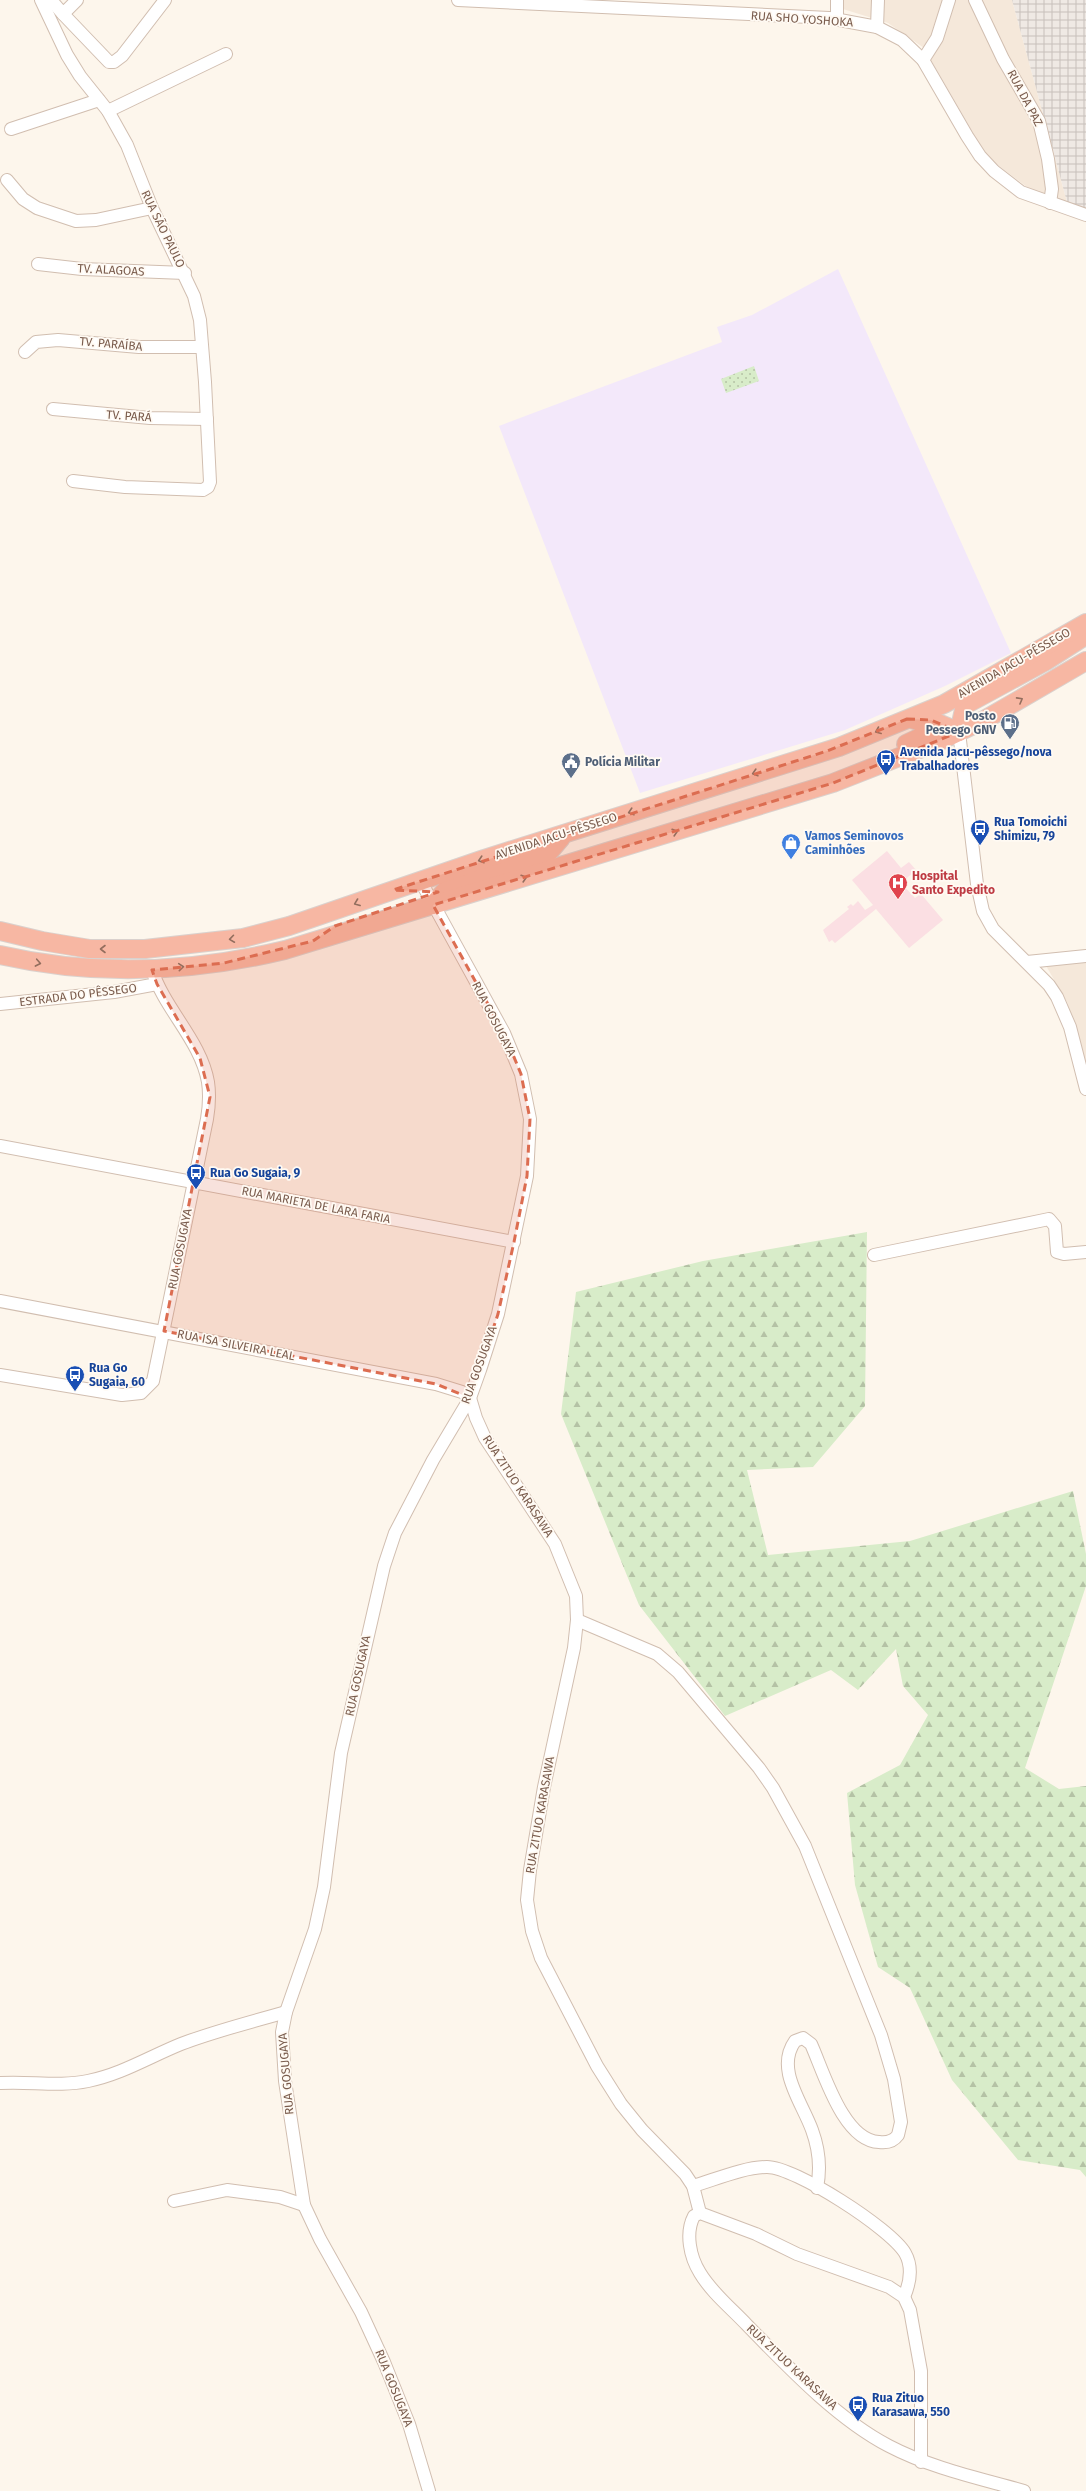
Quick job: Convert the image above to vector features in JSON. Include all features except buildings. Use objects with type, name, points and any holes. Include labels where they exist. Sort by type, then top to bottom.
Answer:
[{"type":"highway","name":"AVENIDA JACU-PÊSSEGO","points":[[0,931],[42,941],[90,949],[145,949],[243,938],[282,928],[340,910],[420,880],[827,751],[912,720],[944,704],[1086,622]]},
{"type":"highway","points":[[958,732],[964,705],[1081,639]]},
{"type":"highway","points":[[986,719],[976,712],[977,705],[1062,657],[1081,639]]},
{"type":"highway","points":[[0,955],[53,966],[154,977],[224,963],[314,941],[796,794],[882,764],[986,719],[1086,661]]},
{"type":"highway","points":[[912,720],[931,720],[958,732]]},
{"type":"highway","points":[[796,794],[811,779],[923,737],[926,729],[912,720]]},
{"type":"highway","points":[[433,905],[450,885],[550,851],[565,833]]},
{"type":"highway","points":[[314,941],[335,926],[410,903],[411,892],[393,890]]},
{"type":"street","name":"RUA SÃO PAULO","points":[[41,0],[67,55],[80,76],[108,111],[127,145],[152,208],[185,273],[194,296],[200,320],[207,418],[210,482],[208,487],[202,490],[125,487],[73,481]]},
{"type":"street","points":[[51,0],[109,62],[114,62],[122,56],[165,0]]},
{"type":"street","points":[[63,14],[77,0]]},
{"type":"street","name":"RUA SHO YOSHOKA","points":[[458,0],[836,19],[877,27],[902,40],[923,60],[980,156],[1007,182],[1021,192],[1050,204],[1086,215]]},
{"type":"street","points":[[836,19],[837,0]]},
{"type":"street","points":[[877,27],[878,0]]},
{"type":"street","points":[[923,60],[937,38],[949,0]]},
{"type":"street","name":"RUA DA PAZ","points":[[975,0],[1003,59],[1028,100],[1040,126],[1048,159],[1052,188],[1050,204]]},
{"type":"street","points":[[108,111],[226,54]]},
{"type":"street","points":[[11,129],[99,100]]},
{"type":"street","points":[[7,180],[23,199],[37,208],[76,221],[96,220],[152,208]]},
{"type":"street","name":"TV. ALAGOAS","points":[[38,264],[82,269],[185,273]]},
{"type":"street","name":"TV. PARAÍBA","points":[[25,352],[36,342],[58,340],[138,347],[202,347]]},
{"type":"street","name":"TV. PARÁ","points":[[53,409],[150,418],[207,418]]},
{"type":"street","points":[[958,732],[977,884],[983,912],[993,929],[1049,985],[1063,1007],[1086,1089]]},
{"type":"street","name":"RUA GOSUGAYA","points":[[420,880],[504,1033],[521,1074],[530,1119],[530,1145],[527,1176],[498,1314],[470,1398],[414,1496],[395,1533],[384,1566],[341,1753],[324,1887],[315,1929],[286,2012],[282,2032],[282,2053],[296,2165],[304,2205],[320,2239],[362,2312],[384,2362],[409,2424],[429,2491]]},
{"type":"street","points":[[1027,962],[1086,956]]},
{"type":"street","name":"RUA GOSUGAYA","points":[[0,1375],[133,1396],[141,1393],[153,1381],[207,1119],[210,1097],[208,1082],[200,1058],[154,977]]},
{"type":"street","name":"ESTRADA DO PÊSSEGO","points":[[0,1004],[114,992],[154,977]]},
{"type":"street","name":"RUA MARIETA DE LARA FARIA","points":[[0,1146],[194,1181],[514,1242]]},
{"type":"street","points":[[874,1256],[1049,1220],[1055,1226],[1057,1252],[1064,1254],[1086,1252]]},
{"type":"street","name":"RUA ISA SILVEIRA LEAL","points":[[0,1301],[436,1384],[462,1392],[470,1398]]},
{"type":"street","name":"RUA ZITUO KARASAWA","points":[[470,1398],[476,1418],[486,1438],[556,1544],[576,1596],[577,1620],[574,1648],[544,1786],[530,1870],[527,1900],[532,1931],[541,1958],[597,2066],[622,2104],[642,2130],[685,2174],[692,2186],[699,2213],[690,2223],[690,2244],[700,2273],[713,2290],[764,2342],[838,2410],[888,2446],[920,2462],[1024,2491]]},
{"type":"street","points":[[577,1620],[657,1654],[678,1672],[759,1768],[784,1806],[804,1846],[881,2035],[894,2079],[901,2122],[898,2135],[891,2141],[875,2142],[859,2133],[835,2102],[812,2044],[804,2038],[795,2041],[788,2054],[788,2072],[817,2146],[819,2167],[818,2188]]},
{"type":"street","points":[[0,2083],[62,2084],[90,2080],[124,2071],[169,2049],[203,2036],[286,2012]]},
{"type":"street","points":[[692,2186],[766,2167],[786,2171],[818,2188],[868,2219],[899,2245],[908,2261],[910,2272],[904,2297]]},
{"type":"street","points":[[174,2201],[227,2190],[280,2197],[304,2205]]},
{"type":"street","points":[[699,2213],[756,2234],[803,2257],[888,2287],[904,2297],[910,2310],[921,2371],[920,2462]]},
{"type":"highlighted area","points":[[907,719],[931,720],[959,732],[833,783],[433,905],[504,1033],[521,1074],[530,1119],[527,1176],[514,1242],[498,1314],[470,1398],[436,1384],[164,1331],[210,1097],[200,1058],[157,984],[152,970],[224,963],[285,950],[313,941],[335,926],[438,892],[393,890],[827,751]]},
{"type":"shaded area","points":[[843,0],[1012,0],[1067,202],[1031,190],[987,157],[924,48],[888,23],[843,9]]},
{"type":"shaded area","points":[[1012,0],[1086,0],[1086,208],[1067,202]]},
{"type":"shaded area","points":[[838,269],[1011,653],[945,686],[845,730],[640,793],[499,426],[722,342],[717,327],[752,315]]},
{"type":"shaded area","name":"Hospital Santo Expedito","points":[[887,851],[901,868],[909,862],[916,870],[901,883],[915,898],[921,894],[943,920],[909,948],[876,909],[835,943],[832,940],[829,942],[823,930],[849,909],[847,907],[851,904],[853,906],[858,901],[865,910],[873,905],[852,880]]},
{"type":"shaded area","points":[[1086,960],[1086,1075],[1067,1002],[1045,964]]},
{"type":"green space","points":[[754,366],[759,381],[726,393],[721,379]]},
{"type":"green space","points":[[867,1232],[865,1406],[813,1467],[747,1470],[768,1555],[910,1541],[1073,1491],[1086,1554],[1086,1586],[1025,1768],[1059,1789],[1086,1786],[1086,2177],[1080,2170],[1018,2160],[952,2080],[910,1988],[878,1967],[855,1885],[847,1793],[900,1765],[928,1715],[903,1686],[896,1649],[858,1690],[831,1670],[725,1716],[639,1605],[561,1414],[576,1292],[703,1261]]},
{"type":"place","name":"Posto Pessego GNV","points":[[1010,740]]},
{"type":"place","name":"Avenida Jacu-pêssego/nova Trabalhadores","points":[[886,776]]},
{"type":"place","name":"Polícia Militar","points":[[571,779]]},
{"type":"place","name":"Rua Tomoichi Shimizu, 79","points":[[980,846]]},
{"type":"place","name":"Vamos Seminovos Caminhões","points":[[791,860]]},
{"type":"place","name":"Hospital Santo Expedito","points":[[898,900]]},
{"type":"place","name":"Rua Go Sugaia, 9","points":[[196,1190]]},
{"type":"place","name":"Rua Go Sugaia, 60","points":[[75,1392]]},
{"type":"place","name":"Rua Zituo Karasawa, 550","points":[[858,2422]]}]
